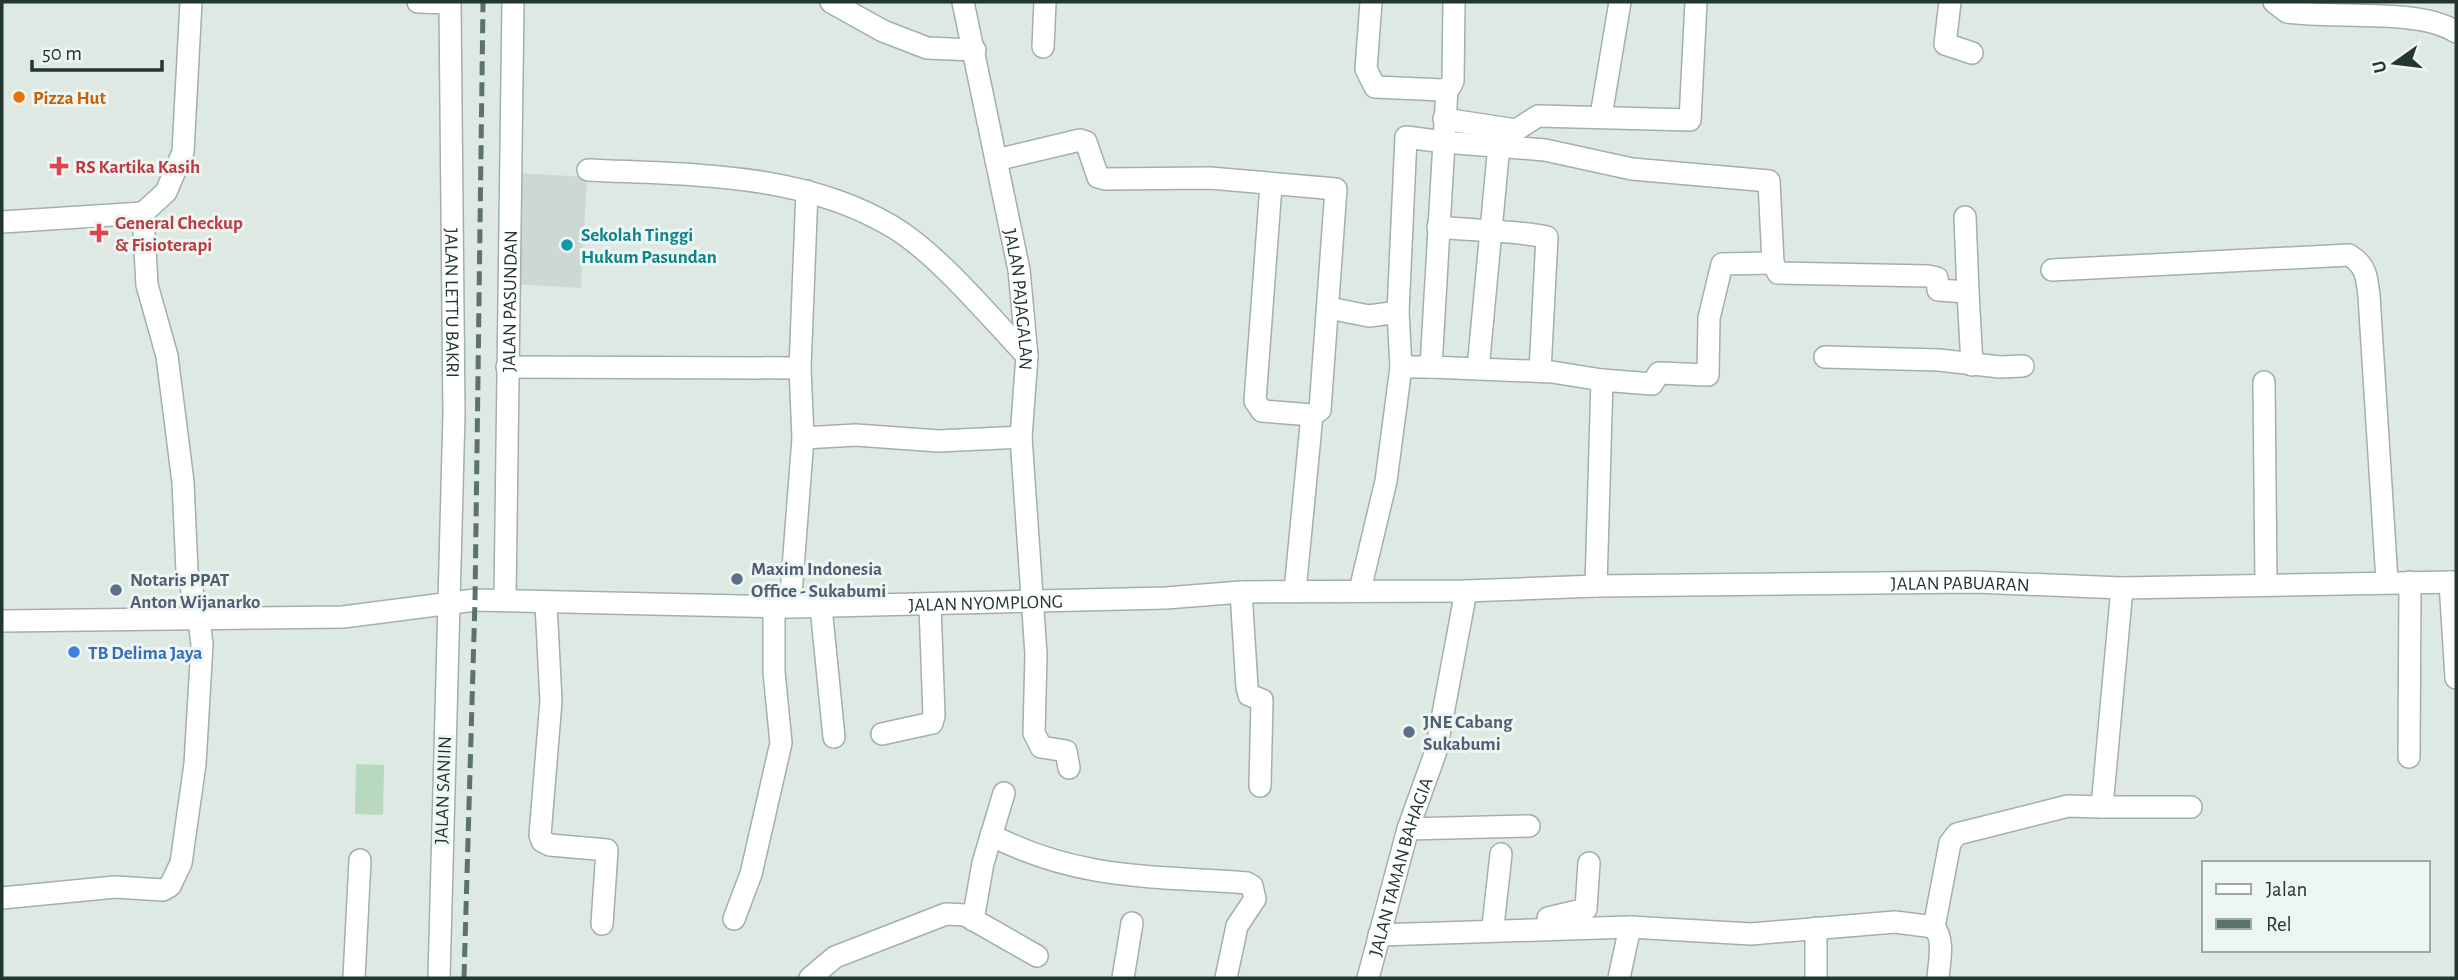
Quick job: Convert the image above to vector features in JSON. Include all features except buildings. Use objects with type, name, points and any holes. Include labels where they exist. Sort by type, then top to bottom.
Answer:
[{"type":"street","points":[[2,222],[144,213],[166,192],[183,152],[191,2]]},
{"type":"street","points":[[418,2],[450,3]]},
{"type":"street","name":"JALAN PASUNDAN","points":[[505,600],[513,2]]},
{"type":"street","points":[[831,2],[883,31],[927,48],[975,50]]},
{"type":"street","name":"JALAN PAJAGALAN","points":[[964,2],[1019,270],[1027,356],[1021,437],[1036,654],[1034,733],[1041,747],[1066,751],[1069,768]]},
{"type":"street","points":[[1043,47],[1045,2]]},
{"type":"street","points":[[1371,2],[1366,69],[1375,87],[1384,90],[1447,88]]},
{"type":"street","points":[[1431,367],[1444,119],[1447,88],[1453,81],[1454,2]]},
{"type":"street","points":[[1601,116],[1620,2]]},
{"type":"street","points":[[1444,119],[1516,130],[1538,116],[1690,120],[1696,2]]},
{"type":"street","points":[[1950,2],[1945,44],[1972,53]]},
{"type":"street","points":[[2274,2],[2287,12],[2417,20],[2445,25],[2456,32]]},
{"type":"street","name":"JALAN LETTU BAKRI","points":[[449,602],[454,414],[450,3]]},
{"type":"street","points":[[1360,590],[1386,481],[1401,367],[1398,312],[1406,137],[1545,150],[1632,169],[1769,181],[1773,263],[1778,273],[1928,276],[1937,278],[1938,290],[1942,292],[1968,292]]},
{"type":"street","points":[[996,160],[1080,140],[1086,142],[1090,148],[1098,177],[1210,178],[1271,186],[1336,189],[1320,410],[1312,415],[1262,411],[1255,401],[1271,186]]},
{"type":"street","points":[[1478,369],[1499,145]]},
{"type":"street","points":[[588,170],[707,176],[807,191],[894,227],[946,272],[1027,356]]},
{"type":"street","points":[[734,919],[751,874],[781,743],[774,672],[803,438],[800,368],[807,191]]},
{"type":"street","points":[[2,898],[115,887],[152,891],[170,886],[181,863],[195,764],[202,650],[200,618],[187,571],[183,482],[167,356],[148,285],[144,213]]},
{"type":"street","points":[[1965,218],[1972,365]]},
{"type":"street","points":[[1438,227],[1491,233],[1519,231],[1547,237],[1540,371]]},
{"type":"street","points":[[2052,270],[2349,255],[2359,261],[2366,272],[2369,296],[2387,581]]},
{"type":"street","points":[[1401,367],[1540,371],[1652,384],[1659,373],[1708,375],[1709,317],[1722,264],[1773,263]]},
{"type":"street","points":[[1329,308],[1369,316],[1398,312]]},
{"type":"street","points":[[1825,357],[1939,360],[1972,365],[2023,366]]},
{"type":"street","points":[[508,367],[800,368]]},
{"type":"street","points":[[1596,586],[1602,380]]},
{"type":"street","points":[[2264,382],[2266,583]]},
{"type":"street","points":[[1294,591],[1312,415]]},
{"type":"street","points":[[803,438],[856,435],[937,441],[1021,437]]},
{"type":"street","name":"JALAN PABUARAN","points":[[1466,592],[1596,586],[1975,582],[2122,588],[2266,583],[2453,582]]},
{"type":"street","points":[[2409,757],[2410,582]]},
{"type":"street","points":[[2453,582],[2456,678]]},
{"type":"street","points":[[2102,807],[2122,588]]},
{"type":"street","points":[[1241,592],[1247,687],[1249,695],[1262,700],[1260,786]]},
{"type":"street","name":"JALAN NYOMPLONG","points":[[505,600],[546,604],[821,607],[1241,592],[1466,592]]},
{"type":"street","name":"JALAN TAMAN BAHAGIA","points":[[1368,978],[1408,829],[1436,751],[1466,592]]},
{"type":"street","points":[[2,621],[343,617],[449,602],[505,600]]},
{"type":"street","name":"JALAN SANIIN","points":[[439,978],[449,602]]},
{"type":"street","points":[[546,604],[551,701],[540,835],[542,841],[550,845],[607,850],[602,924]]},
{"type":"street","points":[[882,734],[932,723],[934,716],[930,605]]},
{"type":"street","points":[[821,607],[834,737]]},
{"type":"street","points":[[973,920],[991,835],[1004,793]]},
{"type":"street","points":[[1934,927],[1950,843],[1957,834],[2068,806],[2191,807]]},
{"type":"street","points":[[1408,829],[1529,826]]},
{"type":"street","points":[[991,835],[1047,860],[1096,872],[1145,878],[1247,883],[1252,886],[1255,899],[1237,926],[1226,978]]},
{"type":"street","points":[[1493,926],[1501,853]]},
{"type":"street","points":[[354,978],[360,860]]},
{"type":"street","points":[[1380,931],[1493,926],[1576,914],[1586,909],[1589,863]]},
{"type":"street","points":[[810,978],[835,957],[863,944],[897,935],[932,917],[956,913],[1037,956]]},
{"type":"street","points":[[1380,931],[1630,927],[1751,934],[1895,922],[1934,927],[1938,932],[1938,978]]},
{"type":"street","points":[[1123,978],[1132,923]]},
{"type":"street","points":[[1619,978],[1630,927]]},
{"type":"street","points":[[1815,928],[1816,978]]},
{"type":"shaded area","points":[[518,173],[587,177],[581,288],[512,284]]},
{"type":"green space","points":[[356,764],[384,765],[383,815],[355,814]]},
{"type":"railway","points":[[464,978],[475,600],[483,2]]},
{"type":"place","name":"Pizza Hut","points":[[19,97]]},
{"type":"place","name":"RS Kartika Kasih","points":[[59,166]]},
{"type":"place","name":"General Checkup & Fisioterapi","points":[[99,233]]},
{"type":"place","name":"Sekolah Tinggi Hukum Pasundan","points":[[567,245]]},
{"type":"place","name":"Maxim Indonesia Office - Sukabumi","points":[[737,579]]},
{"type":"place","name":"Notaris PPAT Anton Wijanarko","points":[[116,590]]},
{"type":"place","name":"TB Delima Jaya","points":[[74,652]]},
{"type":"place","name":"JNE Cabang Sukabumi","points":[[1409,732]]}]
